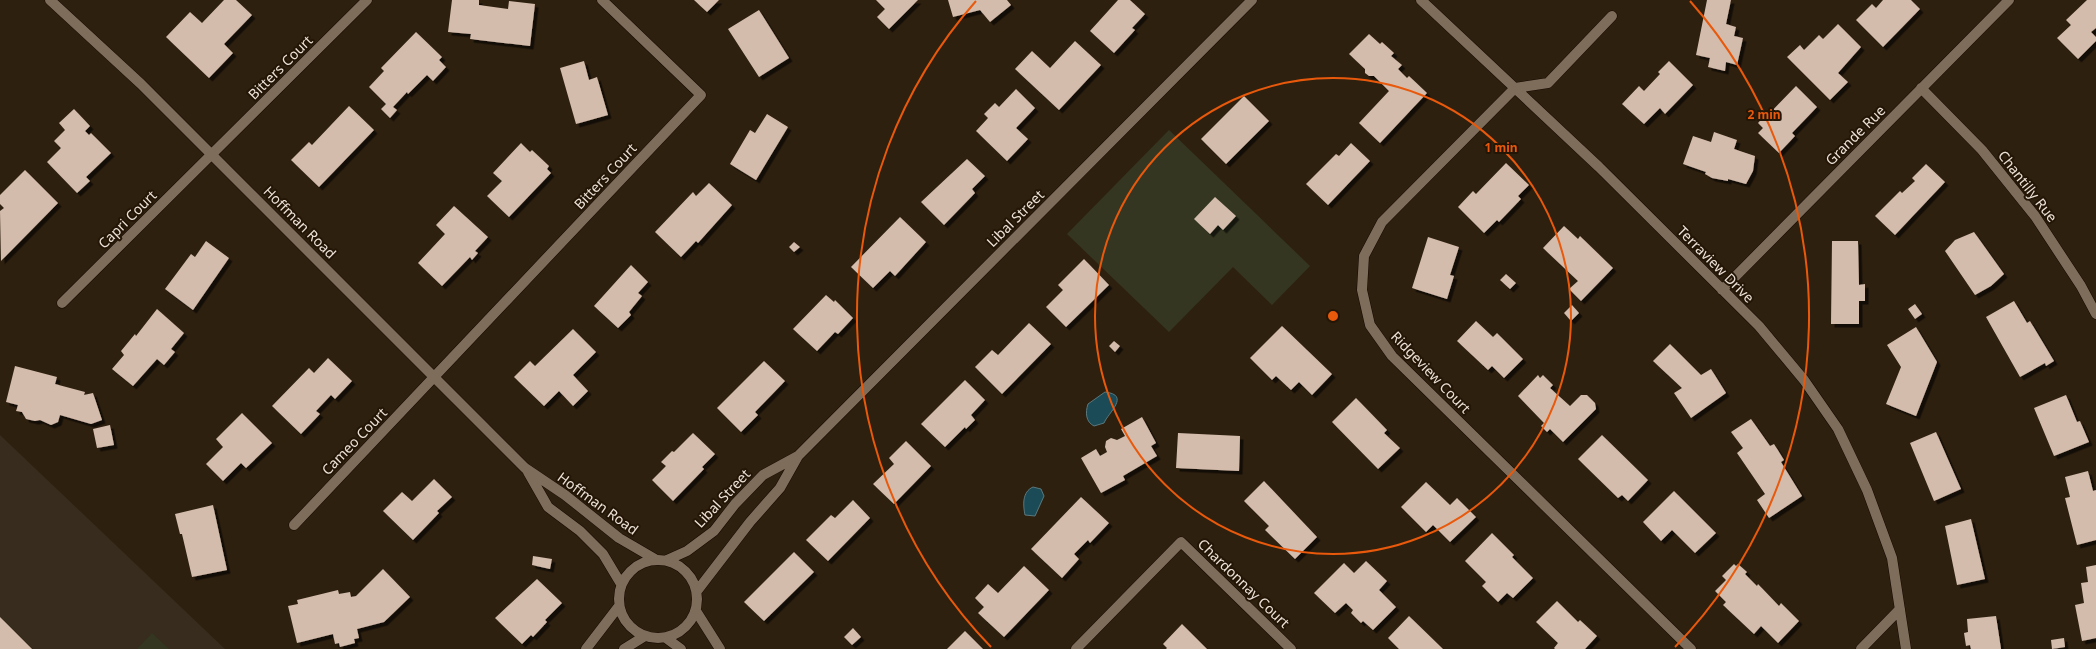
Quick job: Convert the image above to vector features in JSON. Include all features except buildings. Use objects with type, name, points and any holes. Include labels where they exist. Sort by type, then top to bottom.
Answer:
[{"type":"street","name":"Hoffman Road","points":[[50,0],[141,84],[525,468],[565,495],[619,538],[656,559]]},
{"type":"street","name":"Bitters Court","points":[[212,154],[368,0]]},
{"type":"street","name":"Bitters Court","points":[[435,377],[701,95],[602,0]]},
{"type":"street","name":"Libal Street","points":[[697,591],[750,522],[780,488],[798,456],[1252,0]]},
{"type":"street","name":"Terraview Drive","points":[[1421,0],[1599,167],[1759,326],[1804,380],[1838,429],[1867,490],[1892,558],[1906,649]]},
{"type":"street","name":"Grande Rue","points":[[1722,290],[2009,0]]},
{"type":"street","points":[[1515,88],[1548,83],[1612,16]]},
{"type":"street","name":"Ridgeview Court","points":[[1515,88],[1382,222],[1364,256],[1362,290],[1370,325],[1392,356],[1691,649]]},
{"type":"street","name":"Chantilly Rue","points":[[1921,88],[1982,150],[2035,216],[2081,286],[2096,312]]},
{"type":"street","name":"Capri Court","points":[[62,303],[212,154]]},
{"type":"street","name":"Cameo Court","points":[[294,525],[435,377]]},
{"type":"street","name":"Libal Street","points":[[667,560],[687,551],[714,531],[735,504],[763,474],[798,456]]},
{"type":"street","name":"Hoffman Road","points":[[525,468],[548,506],[580,532],[603,554],[621,584]]},
{"type":"street","name":"Chardonnay Court","points":[[1076,649],[1181,542],[1291,649]]},
{"type":"street","points":[[656,559],[667,560],[686,571],[693,580],[697,591],[696,611],[684,629],[676,634],[666,638],[645,636],[636,632],[628,625],[619,606],[618,595],[621,584],[627,574],[644,561],[656,559]]},
{"type":"street","points":[[586,649],[619,606]]},
{"type":"street","points":[[1861,649],[1900,609]]},
{"type":"street","points":[[696,611],[720,649]]},
{"type":"street","points":[[624,649],[645,636]]},
{"type":"street","points":[[666,638],[681,649]]},
{"type":"shaded area","points":[[0,435],[225,649],[0,649]]},
{"type":"green space","points":[[1169,130],[1310,266],[1272,305],[1233,267],[1169,332],[1067,234]]},
{"type":"green space","points":[[152,633],[169,649],[137,649]]},
{"type":"water","points":[[1105,392],[1113,394],[1116,397],[1116,405],[1104,423],[1094,426],[1089,422],[1087,417],[1088,404]]},
{"type":"water","points":[[1033,487],[1041,489],[1044,496],[1035,516],[1025,515],[1025,495],[1029,489]]}]
